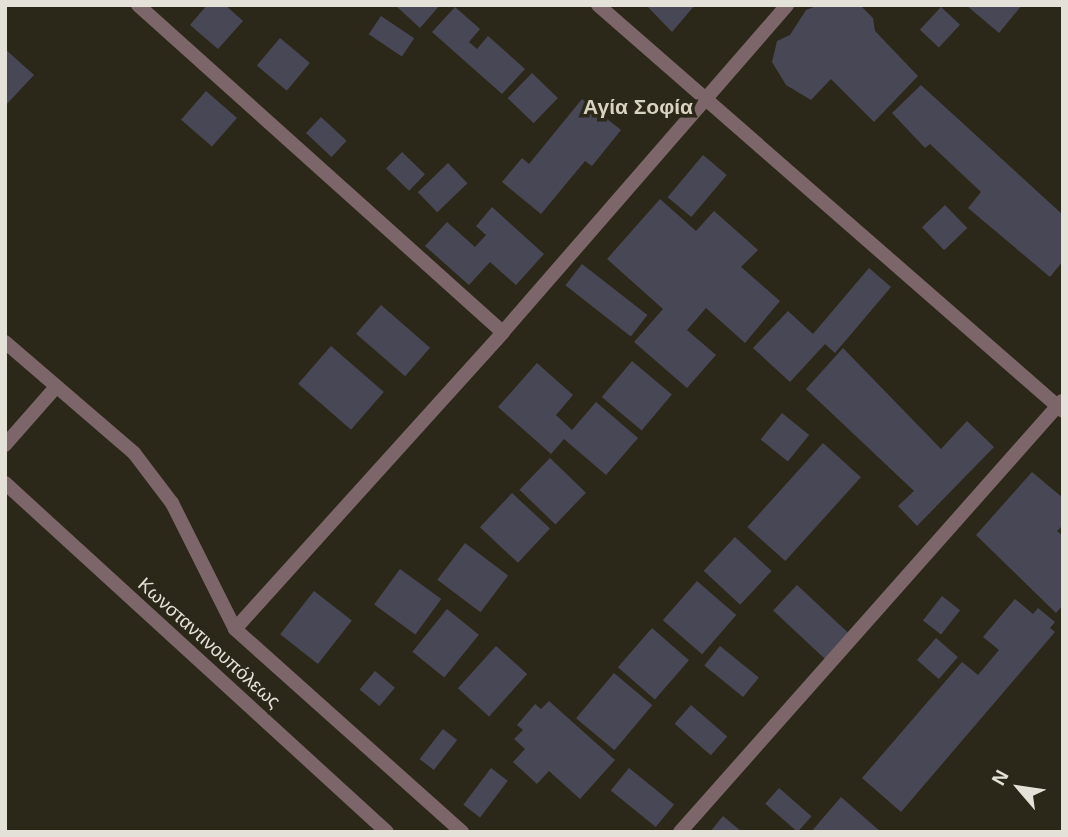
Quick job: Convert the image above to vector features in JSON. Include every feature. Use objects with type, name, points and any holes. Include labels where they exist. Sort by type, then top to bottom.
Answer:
[{"type":"street","points":[[138,5],[503,332]]},
{"type":"street","points":[[598,5],[1061,405],[680,832]]},
{"type":"street","points":[[235,629],[503,332],[787,5]]},
{"type":"street","points":[[5,342],[134,453],[172,503],[235,629],[462,832]]},
{"type":"street","points":[[5,445],[56,387]]},
{"type":"street","name":"Κωνσταντινουπόλεως","points":[[5,483],[387,832]]},
{"type":"building","points":[[207,5],[225,5],[243,21],[218,49],[190,25]]},
{"type":"building","points":[[395,5],[440,5],[420,28]]},
{"type":"building","points":[[646,5],[695,5],[672,32]]},
{"type":"building","points":[[819,5],[860,5],[873,18],[875,31],[918,76],[874,122],[831,79],[811,100],[786,85],[772,62],[777,41],[790,35],[806,10]]},
{"type":"building","points":[[966,5],[1022,5],[999,33]]},
{"type":"building","points":[[455,7],[480,29],[469,42],[477,49],[488,36],[525,69],[502,94],[432,32]]},
{"type":"building","points":[[941,7],[960,25],[939,47],[920,30]]},
{"type":"building","points":[[381,16],[414,38],[402,57],[369,34]]},
{"type":"building","points":[[280,38],[310,63],[287,91],[257,66]]},
{"type":"building","points":[[5,49],[34,75],[5,106]]},
{"type":"building","points":[[532,73],[558,98],[534,123],[508,98]]},
{"type":"building","points":[[921,85],[1063,215],[1063,261],[1050,277],[968,208],[981,192],[930,144],[925,148],[892,113]]},
{"type":"building","points":[[206,91],[237,118],[212,147],[181,120]]},
{"type":"building","points":[[582,99],[621,130],[592,166],[585,161],[541,214],[502,182],[522,158],[529,164]]},
{"type":"building","points":[[321,117],[347,141],[332,157],[306,133]]},
{"type":"building","points":[[402,152],[425,174],[409,191],[386,169]]},
{"type":"building","points":[[703,155],[727,175],[691,217],[668,197]]},
{"type":"building","points":[[448,163],[467,183],[437,212],[418,192]]},
{"type":"building","points":[[660,199],[696,231],[714,211],[758,250],[741,267],[780,301],[745,343],[706,308],[687,330],[716,355],[687,388],[634,342],[663,309],[607,259]]},
{"type":"building","points":[[945,205],[967,228],[944,250],[922,227]]},
{"type":"building","points":[[492,207],[544,254],[516,285],[490,262],[469,285],[425,246],[447,222],[475,247],[486,235],[476,226]]},
{"type":"building","points":[[582,264],[647,315],[631,336],[565,285]]},
{"type":"building","points":[[869,268],[891,287],[835,353],[825,344],[790,382],[753,348],[788,311],[813,334]]},
{"type":"building","points":[[381,305],[430,348],[405,376],[356,334]]},
{"type":"building","points":[[331,346],[384,392],[351,430],[298,384]]},
{"type":"building","points":[[843,348],[941,449],[967,421],[994,447],[917,526],[898,506],[914,491],[806,389]]},
{"type":"building","points":[[632,361],[672,394],[642,430],[602,397]]},
{"type":"building","points":[[537,363],[573,395],[556,415],[572,430],[596,402],[638,438],[606,475],[564,439],[551,454],[498,407]]},
{"type":"building","points":[[782,413],[809,435],[788,461],[761,439]]},
{"type":"building","points":[[823,443],[861,477],[785,561],[747,527]]},
{"type":"building","points":[[550,458],[586,493],[555,524],[519,490]]},
{"type":"building","points":[[1032,472],[1063,498],[1063,525],[1057,531],[1063,536],[1063,605],[1056,613],[976,535]]},
{"type":"building","points":[[512,493],[550,528],[518,563],[480,527]]},
{"type":"building","points":[[735,537],[772,571],[740,605],[704,571]]},
{"type":"building","points":[[465,543],[508,575],[480,612],[437,580]]},
{"type":"building","points":[[400,569],[441,599],[415,635],[374,605]]},
{"type":"building","points":[[697,581],[736,615],[702,654],[663,620]]},
{"type":"building","points":[[797,585],[849,633],[825,659],[773,611]]},
{"type":"building","points":[[314,591],[352,621],[318,664],[280,634]]},
{"type":"building","points":[[942,596],[960,610],[941,635],[923,620]]},
{"type":"building","points":[[1015,599],[1033,614],[1038,608],[1055,622],[1050,628],[1055,632],[901,812],[862,778],[962,662],[978,675],[999,650],[983,637]]},
{"type":"building","points":[[447,609],[479,635],[444,678],[412,652]]},
{"type":"building","points":[[652,628],[689,660],[655,699],[618,667]]},
{"type":"building","points":[[936,638],[958,657],[939,679],[917,660]]},
{"type":"building","points":[[496,646],[527,674],[489,716],[458,688]]},
{"type":"building","points":[[720,646],[759,677],[743,697],[704,665]]},
{"type":"building","points":[[375,671],[395,688],[379,706],[360,689]]},
{"type":"building","points":[[614,673],[652,705],[614,750],[576,718]]},
{"type":"building","points":[[549,701],[615,760],[580,799],[549,771],[537,784],[513,762],[525,749],[514,739],[523,730],[517,725],[535,704],[541,709]]},
{"type":"building","points":[[691,705],[727,736],[711,755],[675,724]]},
{"type":"building","points":[[443,729],[457,740],[434,770],[420,759]]},
{"type":"building","points":[[491,768],[508,781],[480,817],[463,805]]},
{"type":"building","points":[[629,768],[674,805],[656,827],[611,791]]},
{"type":"building","points":[[779,788],[811,816],[798,832],[765,804]]},
{"type":"building","points":[[841,797],[881,832],[811,832]]},
{"type":"building","points":[[723,816],[742,832],[710,832]]},
{"type":"district","name":"Αγία Σοφία","points":[[638,107]]}]
